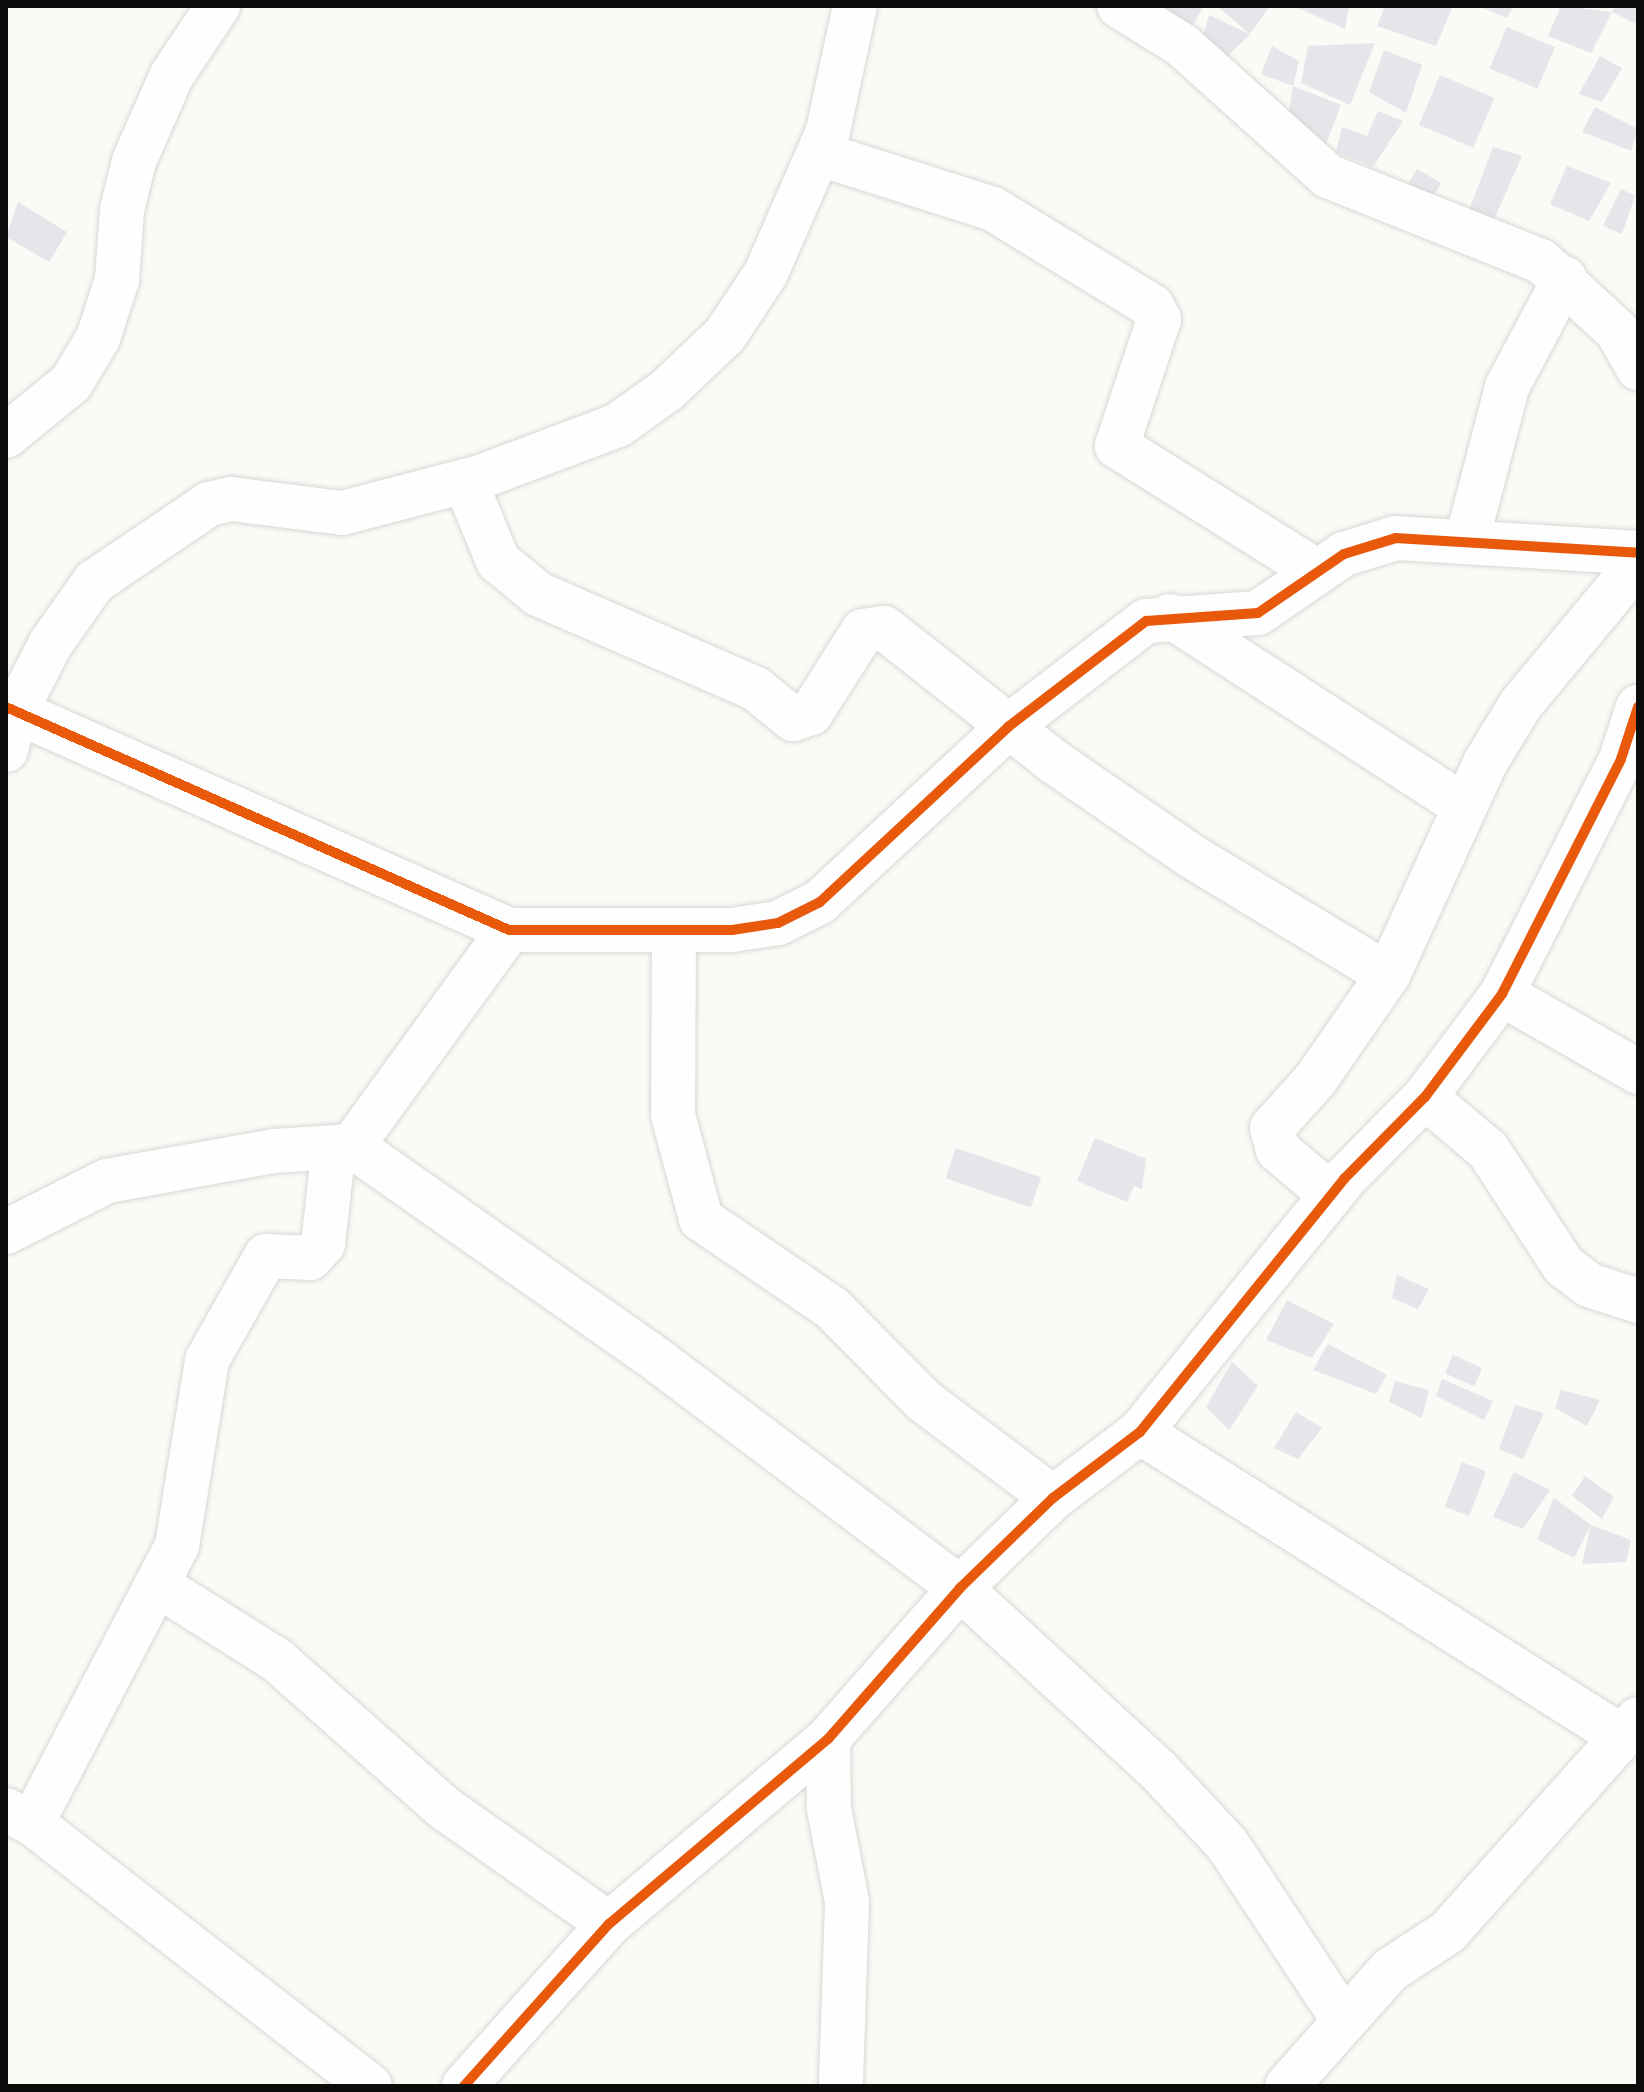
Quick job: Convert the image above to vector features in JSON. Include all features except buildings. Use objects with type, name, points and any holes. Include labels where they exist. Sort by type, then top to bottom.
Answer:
[{"type":"street","points":[[6,436],[71,383],[98,338],[117,280],[122,210],[134,161],[172,75],[218,6]]},
{"type":"street","points":[[855,6],[820,154],[766,273],[696,364],[618,425],[465,481],[342,513],[231,499],[209,504],[94,582],[9,723],[509,930],[599,924],[674,930],[732,930],[800,915],[1008,727],[1126,632],[1170,616],[1258,613],[1281,604],[1316,571],[1368,543],[1422,536],[1638,553]]},
{"type":"street","points":[[1119,6],[1182,45],[1328,176],[1520,251],[1565,278],[1617,331],[1638,368]]},
{"type":"street","points":[[820,154],[993,209],[1152,306],[1159,319],[1117,446],[1316,571]]},
{"type":"street","points":[[1467,540],[1507,387],[1565,278]]},
{"type":"street","points":[[465,481],[498,561],[538,594],[756,689],[793,719],[811,713],[872,626],[914,651],[1008,727],[1191,856],[1388,975]]},
{"type":"street","points":[[1331,1195],[1278,1150],[1272,1128],[1316,1079],[1388,975],[1464,806],[1521,704],[1638,563]]},
{"type":"street","points":[[1170,616],[1464,806]]},
{"type":"street","points":[[464,2086],[609,1924],[828,1739],[960,1588],[1053,1498],[1140,1432],[1331,1195],[1425,1097],[1502,994],[1621,759],[1638,707]]},
{"type":"street","points":[[370,2086],[19,1816],[161,1587],[185,1516],[207,1360],[266,1256],[310,1258],[323,1244],[343,1147],[509,930]]},
{"type":"street","points":[[674,930],[673,1115],[701,1219],[832,1308],[924,1401],[1053,1498]]},
{"type":"street","points":[[1502,994],[1638,1072]]},
{"type":"street","points":[[1425,1097],[1488,1150],[1564,1266],[1589,1285],[1638,1301]]},
{"type":"street","points":[[6,1232],[107,1181],[343,1147],[648,1353],[960,1588],[1158,1770],[1227,1844],[1344,2021]]},
{"type":"street","points":[[1140,1432],[1629,1727],[1448,1932],[1390,1970],[1287,2086]]},
{"type":"street","points":[[161,1587],[277,1660],[443,1807],[609,1924]]},
{"type":"street","points":[[828,1739],[829,1809],[847,1902],[841,2086]]},
{"type":"cycle path","points":[[6,707],[509,930],[732,930],[778,923],[820,902],[1008,727],[1146,621],[1258,613],[1344,554],[1396,538],[1638,553]]},
{"type":"cycle path","points":[[464,2086],[609,1924],[828,1739],[960,1588],[1053,1498],[1140,1432],[1344,1179],[1425,1097],[1502,994],[1621,759],[1638,707]]}]
